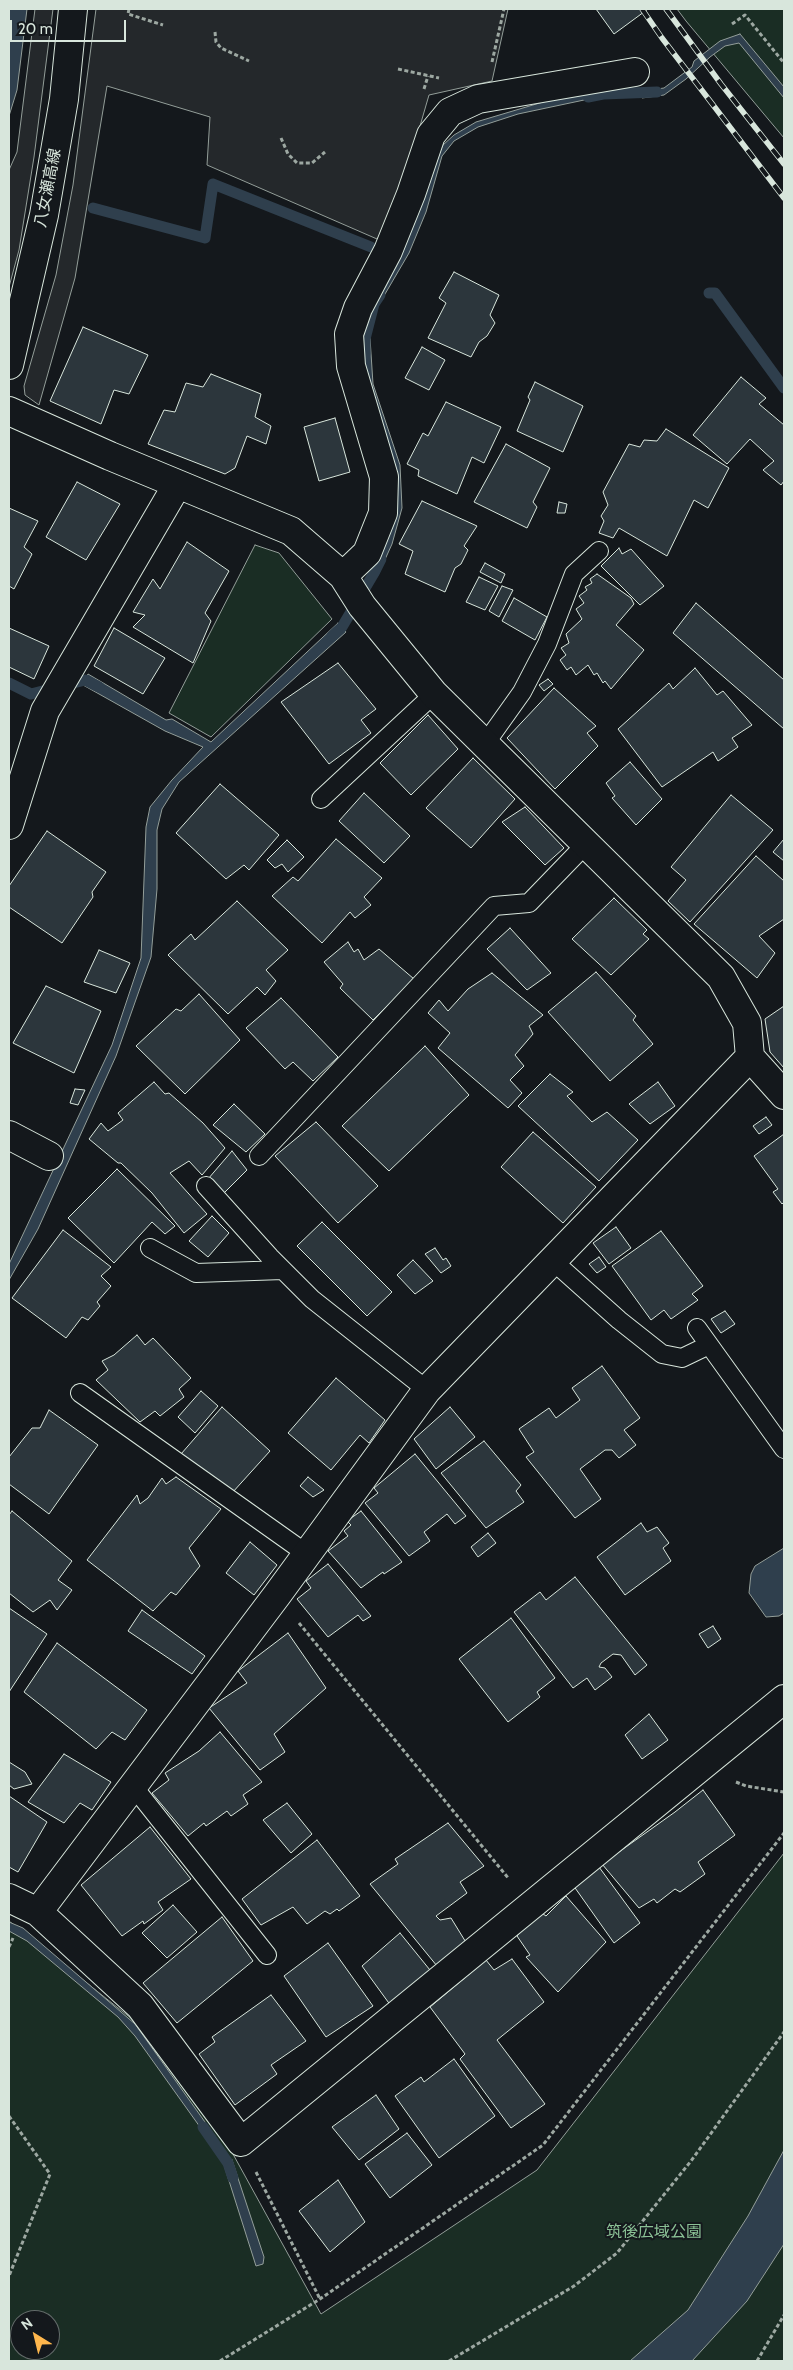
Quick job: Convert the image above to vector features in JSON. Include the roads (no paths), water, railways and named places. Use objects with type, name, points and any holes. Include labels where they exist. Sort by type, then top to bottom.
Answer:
[{"type":"street","name":"八女瀬高線","points":[[9,365],[44,215],[64,98],[73,9]]},
{"type":"street","points":[[343,576],[367,553],[383,513],[384,477],[350,366],[350,334],[358,308],[388,251],[411,194],[431,134],[450,112],[478,99],[635,72]]},
{"type":"street","points":[[9,411],[290,532],[343,576],[362,606],[434,694],[721,977],[747,1023],[750,1057],[784,1095]]},
{"type":"street","points":[[9,824],[45,711],[178,485]]},
{"type":"street","points":[[38,1912],[277,1595],[427,1390],[750,1057]]},
{"type":"street","points":[[9,1134],[49,1156]]},
{"type":"street","points":[[9,1898],[38,1912],[140,2006],[241,2142],[784,1699]]},
{"type":"lane","points":[[484,744],[522,692],[546,644],[574,574],[599,551]]},
{"type":"lane","points":[[321,799],[434,694]]},
{"type":"lane","points":[[259,1156],[494,906],[529,903],[586,844]]},
{"type":"lane","points":[[206,1186],[312,1299],[427,1390]]},
{"type":"lane","points":[[150,1248],[196,1273],[283,1270]]},
{"type":"lane","points":[[553,1261],[619,1320],[662,1354],[682,1358],[709,1346]]},
{"type":"lane","points":[[697,1328],[784,1449]]},
{"type":"lane","points":[[80,1394],[307,1554]]},
{"type":"lane","points":[[133,1786],[267,1955]]},
{"type":"water","points":[[9,9],[27,9],[17,90],[9,116]]},
{"type":"water","points":[[740,34],[784,87],[784,98],[739,43],[725,46],[664,95],[642,98],[643,91],[664,88],[692,67],[694,61],[720,41]]},
{"type":"water","points":[[602,92],[603,96],[518,114],[478,127],[454,141],[442,156],[426,212],[409,253],[378,306],[372,303],[443,145],[454,135],[476,122],[553,99]]},
{"type":"water","points":[[361,338],[370,338],[373,384],[400,465],[402,508],[392,544],[378,575],[370,571],[385,540],[360,356]]},
{"type":"water","points":[[338,623],[346,632],[179,782],[162,809],[157,830],[157,889],[151,957],[116,1056],[38,1229],[9,1280],[9,1264],[112,1045],[141,958],[146,827],[150,807],[203,747],[165,731],[83,685],[88,674],[166,720],[172,719],[211,742]]},
{"type":"water","points":[[784,1548],[784,1613],[779,1616],[766,1617],[749,1593],[751,1574],[755,1566]]},
{"type":"water","points":[[9,1922],[23,1928],[135,2024],[215,2136],[210,2141],[135,2036],[118,2017],[27,1941],[9,1931]]},
{"type":"water","points":[[784,2150],[784,2244],[747,2301],[692,2361],[630,2361],[688,2310],[748,2216]]},
{"type":"water","points":[[232,2160],[264,2257],[263,2264],[256,2266],[224,2165]]},
{"type":"waterway","points":[[588,97],[603,94],[657,92]]},
{"type":"waterway","points":[[93,208],[205,238],[213,184],[371,247]]},
{"type":"waterway","points":[[709,293],[715,293],[784,388]]},
{"type":"waterway","points":[[365,354],[365,339],[374,304],[380,295]]},
{"type":"waterway","points":[[332,636],[342,627],[381,559]]},
{"type":"waterway","points":[[9,683],[31,694],[85,680],[99,687]]},
{"type":"waterway","points":[[203,2127],[228,2163],[233,2178]]},
{"type":"railway","points":[[642,9],[784,198]]},
{"type":"railway","points":[[666,9],[721,84],[784,164]]},
{"type":"park label","name":"筑後広域公園","points":[[654,2232]]}]
